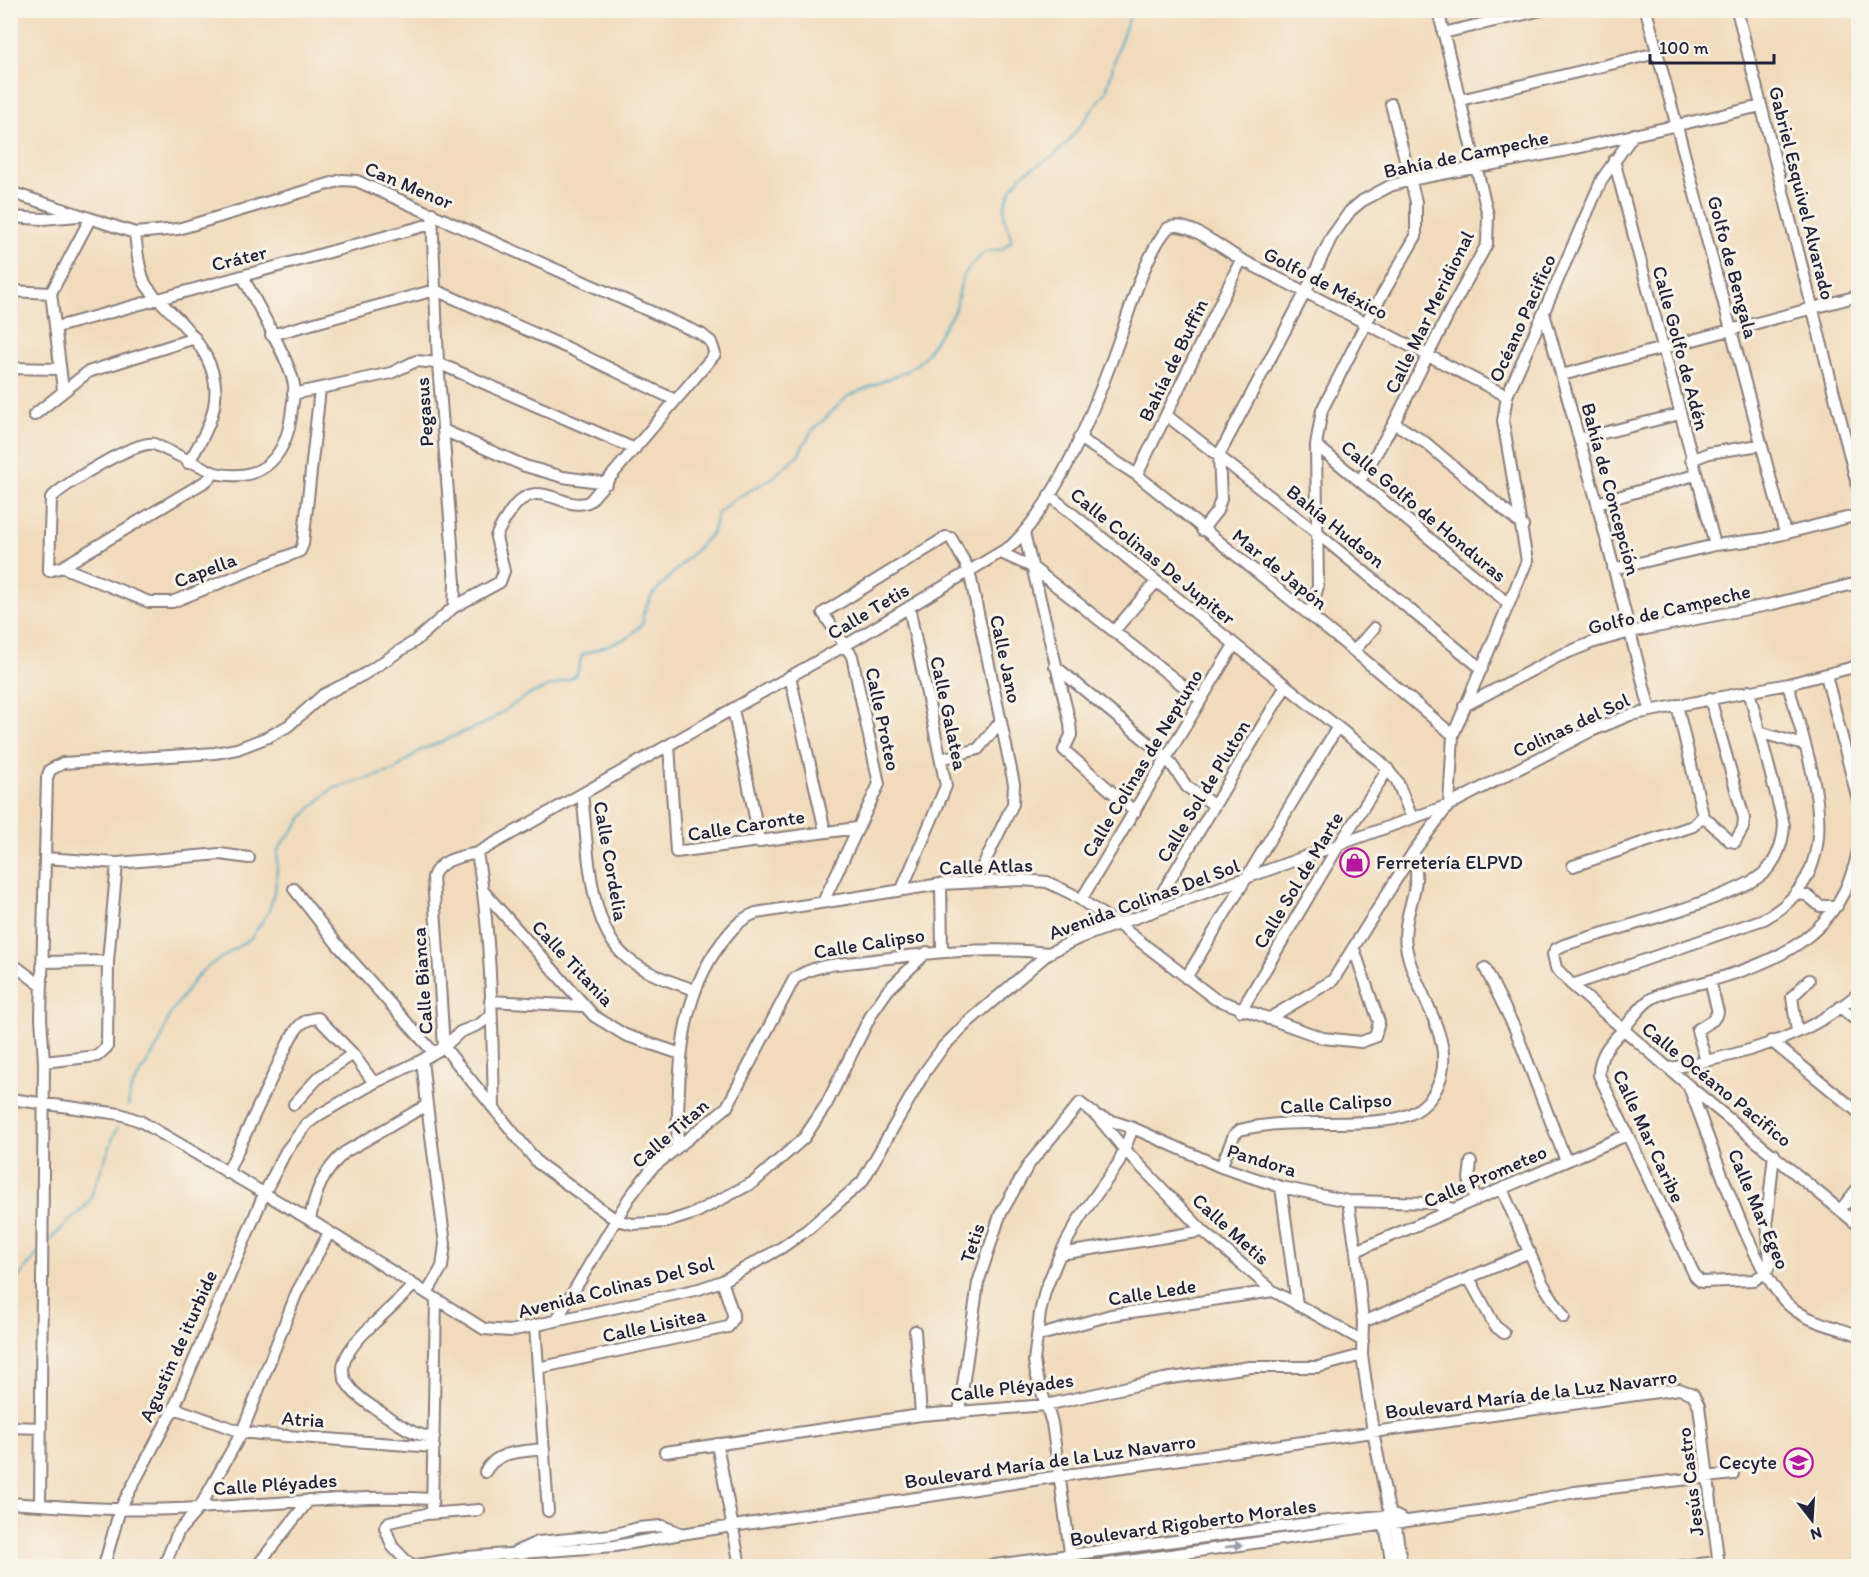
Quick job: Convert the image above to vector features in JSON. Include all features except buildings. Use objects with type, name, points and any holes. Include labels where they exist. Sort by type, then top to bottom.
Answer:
[{"type":"street","name":"Calle Mar Meridional","points":[[1360,482],[1394,423],[1487,244],[1488,215],[1438,10]]},
{"type":"street","points":[[1443,33],[1542,10]]},
{"type":"street","name":"Golfo de Bengala","points":[[1646,10],[1678,123],[1760,445],[1785,533]]},
{"type":"street","name":"Gabriel Esquivel Alvarado","points":[[1737,10],[1858,488]]},
{"type":"street","points":[[1460,100],[1657,53]]},
{"type":"street","points":[[1310,615],[1318,586],[1316,445],[1327,398],[1366,323],[1416,236],[1416,202],[1391,104]]},
{"type":"street","name":"Bahía de Campeche","points":[[1219,455],[1306,291],[1331,238],[1350,211],[1374,193],[1410,180],[1761,106]]},
{"type":"street","name":"Océano Pacifico","points":[[1449,804],[1453,735],[1527,561],[1523,526],[1503,421],[1507,396],[1602,179],[1634,134]]},
{"type":"street","name":"Calle Golfo de Adén","points":[[1614,160],[1715,545]]},
{"type":"street","name":"Can Menor","points":[[10,192],[135,233],[178,229],[349,180],[431,219],[708,338],[714,349],[712,360],[675,400]]},
{"type":"street","points":[[10,218],[86,218],[51,293],[63,390]]},
{"type":"street","name":"Cráter","points":[[57,327],[136,307],[197,286],[243,277],[431,219]]},
{"type":"street","name":"Pegasus","points":[[431,219],[438,363],[455,583],[454,607]]},
{"type":"street","name":"Golfo de México","points":[[1164,232],[1180,224],[1241,260],[1306,291],[1507,396]]},
{"type":"street","name":"Calle Tetis","points":[[435,872],[450,860],[477,854],[846,645],[1001,553],[1024,533],[1049,495],[1079,438],[1108,370],[1139,282],[1164,232]]},
{"type":"street","points":[[135,233],[144,282],[195,338],[207,357],[216,385],[215,412],[188,463]]},
{"type":"street","name":"Bahía de Buffin","points":[[1137,475],[1241,260]]},
{"type":"street","points":[[215,473],[206,481],[62,567],[49,571],[49,503],[55,494],[139,444],[154,444],[188,463],[215,473],[238,476],[263,469],[283,446],[291,418],[294,385],[243,277]]},
{"type":"street","points":[[40,1506],[44,1062],[42,962],[47,778],[50,770],[57,765],[215,753],[249,745],[288,726],[323,695],[363,675],[415,641],[454,607],[490,588],[503,577],[496,537],[516,503],[528,495],[537,495],[585,504],[607,483],[675,400],[568,348],[435,290],[271,335]]},
{"type":"street","points":[[10,291],[51,293]]},
{"type":"street","points":[[1562,375],[1730,328],[1814,310],[1858,296]]},
{"type":"street","name":"Bahía de Concepción","points":[[1544,313],[1597,503],[1650,710]]},
{"type":"street","points":[[34,415],[88,372],[195,338]]},
{"type":"street","points":[[294,394],[391,372],[416,361],[438,363],[635,448]]},
{"type":"street","points":[[10,368],[59,369]]},
{"type":"street","name":"Capella","points":[[62,567],[149,602],[161,604],[172,603],[293,556],[300,551],[303,544],[320,388]]},
{"type":"street","points":[[1579,439],[1680,414]]},
{"type":"street","name":"Bahía Hudson","points":[[1166,415],[1317,533],[1482,669]]},
{"type":"street","points":[[1394,423],[1426,443],[1523,526]]},
{"type":"street","points":[[443,430],[525,466],[563,477],[607,483]]},
{"type":"street","name":"Mar de Japón","points":[[1079,438],[1137,475],[1354,651],[1453,735]]},
{"type":"street","name":"Calle Golfo de Honduras","points":[[1316,445],[1509,604]]},
{"type":"street","points":[[1691,460],[1709,453],[1760,445]]},
{"type":"street","points":[[1203,530],[1217,510],[1221,499],[1219,455]]},
{"type":"street","points":[[1597,503],[1695,475]]},
{"type":"street","name":"Calle Colinas De Jupiter","points":[[1049,495],[1388,769],[1404,795],[1412,818]]},
{"type":"street","points":[[1613,569],[1715,545],[1785,533],[1858,515]]},
{"type":"street","points":[[1024,533],[1071,730],[1064,750],[1135,812]]},
{"type":"street","name":"Calle Jano","points":[[823,613],[949,537],[969,570],[1014,793],[1013,804],[975,882]]},
{"type":"street","points":[[1001,553],[1032,567],[1200,699]]},
{"type":"street","points":[[1114,631],[1156,582]]},
{"type":"street","name":"Golfo de Campeche","points":[[1464,706],[1558,656],[1630,632],[1773,604],[1858,583]]},
{"type":"street","name":"Calle Galatea","points":[[902,890],[944,793],[946,780],[909,608]]},
{"type":"street","name":"Calle Proteo","points":[[823,613],[852,656],[879,784],[824,900]]},
{"type":"street","points":[[1354,651],[1374,628]]},
{"type":"street","name":"Calle Colinas de Neptuno","points":[[1081,900],[1234,645]]},
{"type":"street","points":[[1054,666],[1167,758],[1187,787],[1214,805]]},
{"type":"street","name":"Colinas del Sol","points":[[1412,818],[1449,804],[1589,732],[1650,710],[1788,684],[1858,666]]},
{"type":"street","points":[[1826,675],[1858,800]]},
{"type":"street","points":[[790,676],[825,831]]},
{"type":"street","points":[[1572,985],[1740,929],[1782,909],[1808,878],[1815,857],[1820,822],[1819,801],[1788,684]]},
{"type":"street","name":"Calle Sol de Pluton","points":[[1150,913],[1286,687]]},
{"type":"street","points":[[1749,691],[1762,733],[1804,745]]},
{"type":"street","points":[[1677,705],[1703,816],[1730,841],[1735,842],[1740,837],[1744,818],[1710,698]]},
{"type":"street","points":[[733,709],[760,842]]},
{"type":"street","points":[[941,759],[978,749],[1001,722]]},
{"type":"street","points":[[1186,978],[1337,728]]},
{"type":"street","name":"Calle Océano Pacifico","points":[[1762,733],[1784,825],[1783,841],[1776,859],[1765,873],[1749,884],[1703,902],[1564,945],[1553,954],[1556,968],[1622,1030],[1671,1068],[1689,1086],[1858,1225]]},
{"type":"street","name":"Calle Caronte","points":[[669,745],[676,852],[857,828]]},
{"type":"street","name":"Calle Sol de Marte","points":[[1241,1011],[1339,845],[1388,769]]},
{"type":"street","name":"Calle Cordelia","points":[[582,795],[597,906],[605,933],[627,959],[641,968],[695,990]]},
{"type":"street","points":[[1268,1019],[1333,980],[1414,851],[1449,804]]},
{"type":"street","points":[[1574,866],[1693,826],[1703,816]]},
{"type":"street","name":"Avenida Colinas Del Sol","points":[[10,1099],[131,1117],[309,1220],[484,1329],[510,1331],[557,1319],[662,1299],[722,1281],[807,1230],[857,1187],[871,1170],[925,1072],[943,1047],[967,1023],[1049,952],[1080,938],[1120,926],[1412,818]]},
{"type":"street","name":"Calle Calipso","points":[[1221,1167],[1234,1135],[1240,1130],[1307,1123],[1374,1122],[1397,1119],[1415,1112],[1429,1101],[1443,1071],[1443,1055],[1435,1022],[1410,963],[1405,944],[1416,879],[1414,851]]},
{"type":"street","name":"Calle Mar Caribe","points":[[1765,1273],[1755,1280],[1701,1282],[1695,1276],[1599,1075],[1603,1054],[1636,1013],[1656,996],[1774,960],[1795,948],[1828,918],[1837,906],[1848,886],[1858,851]]},
{"type":"street","points":[[45,858],[117,863],[220,854],[249,858]]},
{"type":"street","points":[[477,854],[484,892],[494,1109]]},
{"type":"street","points":[[44,1062],[87,1058],[104,1052],[107,1047],[108,961],[117,863]]},
{"type":"street","name":"Calle Bianca","points":[[432,1296],[442,1267],[445,1244],[424,1107],[422,1060],[439,1050],[435,872]]},
{"type":"street","name":"Calle Atlas","points":[[677,1145],[684,1025],[695,990],[714,952],[743,918],[763,911],[941,884],[1047,882],[1081,900],[1120,926],[1215,999],[1241,1011],[1323,1038],[1361,1042],[1376,1037],[1379,1022],[1354,949]]},
{"type":"street","points":[[941,884],[942,951]]},
{"type":"street","points":[[294,889],[336,944],[494,1109],[538,1163],[616,1221],[653,1224],[695,1213],[753,1182],[780,1160],[804,1138],[826,1105],[872,1013],[888,990],[927,952]]},
{"type":"street","name":"Calle Titania","points":[[484,892],[594,1016],[625,1035],[681,1054]]},
{"type":"street","points":[[1796,893],[1808,896],[1820,906],[1837,906]]},
{"type":"street","name":"Calle Calipso","points":[[803,973],[830,966],[927,952],[1001,949],[1049,952]]},
{"type":"street","points":[[42,962],[108,961]]},
{"type":"street","points":[[10,962],[42,986]]},
{"type":"street","points":[[1485,968],[1515,1029],[1566,1161]]},
{"type":"street","name":"Calle Titan","points":[[557,1319],[616,1221],[652,1168],[677,1145],[727,1107],[794,979],[803,973]]},
{"type":"street","points":[[1797,1031],[1792,997],[1809,980]]},
{"type":"street","points":[[1706,1061],[1697,1030],[1713,1020],[1718,1012],[1710,981]]},
{"type":"street","points":[[1671,1068],[1706,1061],[1797,1031],[1820,1021],[1858,994]]},
{"type":"street","points":[[490,1001],[583,1006]]},
{"type":"street","points":[[1840,1007],[1858,1022]]},
{"type":"street","points":[[439,1050],[460,1032],[478,1025],[491,1016]]},
{"type":"street","points":[[227,1173],[273,1074],[299,1025],[307,1019],[318,1018],[353,1054],[374,1083]]},
{"type":"street","points":[[1771,1041],[1858,1112]]},
{"type":"street","points":[[294,1104],[319,1077],[353,1054]]},
{"type":"street","name":"Agustin de iturbide","points":[[104,1566],[120,1509],[174,1408],[264,1194],[286,1151],[307,1124],[332,1106],[422,1060]]},
{"type":"street","name":"Calle Mar Egeo","points":[[1689,1086],[1738,1212],[1765,1273],[1789,1306],[1810,1318],[1858,1335]]},
{"type":"street","name":"Pandora","points":[[1074,1107],[1082,1103],[1097,1116],[1133,1128],[1221,1167],[1281,1187],[1348,1201],[1432,1203],[1453,1209]]},
{"type":"street","points":[[309,1220],[314,1194],[334,1162],[345,1152],[424,1107]]},
{"type":"street","name":"Tetis","points":[[959,1413],[978,1283],[1000,1215],[1029,1164],[1074,1107]]},
{"type":"street","name":"Calle Metis","points":[[1097,1116],[1124,1149],[1203,1231],[1273,1292],[1363,1341]]},
{"type":"street","points":[[1072,1562],[1060,1476],[1046,1405],[1036,1374],[1037,1336],[1045,1291],[1060,1254],[1079,1220],[1118,1164],[1133,1128]]},
{"type":"street","name":"Calle Prometeo","points":[[1356,1251],[1627,1135]]},
{"type":"street","points":[[1765,1273],[1770,1265],[1767,1219],[1774,1154]]},
{"type":"street","points":[[1471,1161],[1469,1179],[1476,1200]]},
{"type":"street","points":[[1281,1187],[1297,1305]]},
{"type":"street","points":[[1841,1209],[1858,1188]]},
{"type":"street","points":[[1502,1189],[1547,1293],[1564,1317]]},
{"type":"street","points":[[1348,1201],[1363,1322],[1362,1355],[1373,1432],[1402,1566]]},
{"type":"street","points":[[1060,1254],[1203,1231]]},
{"type":"street","points":[[164,1566],[178,1532],[200,1507],[242,1432],[297,1292],[329,1233]]},
{"type":"street","points":[[1363,1322],[1530,1252]]},
{"type":"street","points":[[1469,1278],[1495,1326],[1504,1333]]},
{"type":"street","name":"Calle Lisitea","points":[[538,1368],[728,1327],[733,1314],[722,1281]]},
{"type":"street","points":[[414,1286],[353,1344],[342,1365],[344,1377],[353,1393],[416,1435],[434,1442]]},
{"type":"street","name":"Calle Lede","points":[[1037,1336],[1111,1315],[1273,1292]]},
{"type":"street","points":[[432,1296],[434,1442],[432,1513]]},
{"type":"street","points":[[535,1325],[548,1511]]},
{"type":"street","points":[[915,1331],[921,1415]]},
{"type":"street","name":"Calle Pléyades","points":[[665,1452],[921,1415],[1046,1405],[1164,1379],[1250,1367],[1318,1367],[1362,1355]]},
{"type":"street","name":"Boulevard María de la Luz Navarro","points":[[411,1566],[467,1557],[615,1546],[681,1533],[1060,1476],[1679,1389],[1693,1394]]},
{"type":"street","name":"Jesús Castro","points":[[1693,1394],[1700,1406],[1706,1477],[1718,1564]]},
{"type":"street","name":"Atria","points":[[174,1408],[242,1432],[434,1442]]},
{"type":"street","points":[[10,1427],[41,1428]]},
{"type":"street","points":[[717,1444],[740,1566]]},
{"type":"street","points":[[485,1472],[495,1458],[503,1454],[544,1449]]},
{"type":"street","name":"Boulevard Rigoberto Morales","points":[[987,1566],[1072,1562],[1318,1522],[1492,1509],[1575,1492],[1733,1474]]},
{"type":"street","name":"Calle Pléyades","points":[[10,1503],[120,1509],[200,1507],[380,1496],[432,1499]]},
{"type":"street","points":[[257,1566],[309,1500]]},
{"type":"street","points":[[411,1566],[392,1546],[385,1527],[395,1519],[432,1513],[478,1510]]},
{"type":"street","points":[[1392,1517],[1392,1566]]},
{"type":"street","name":"Boulevard Rigoberto Morales","points":[[1093,1566],[1392,1517]]},
{"type":"street","points":[[1681,1566],[1718,1564]]},
{"type":"waterway","points":[[128,1106],[131,1089],[160,1042],[169,1016],[191,984],[202,971],[251,938],[269,911],[276,884],[278,849],[309,810],[332,789],[393,771],[419,751],[486,723],[528,695],[570,679],[577,674],[582,655],[629,637],[643,623],[643,614],[652,595],[713,532],[717,514],[733,500],[772,478],[798,455],[811,432],[848,396],[907,371],[923,359],[956,308],[962,278],[972,264],[985,252],[1003,249],[1012,240],[1004,217],[1005,204],[1011,189],[1023,174],[1055,155],[1067,143],[1106,92],[1118,48],[1132,10]]},
{"type":"waterway","points":[[46,1243],[88,1204],[117,1128]]},
{"type":"waterway","points":[[10,1288],[39,1252]]},
{"type":"place","name":"Ferretería ELPVD","points":[[1355,862]]},
{"type":"place","name":"Cecyte","points":[[1798,1462]]}]
